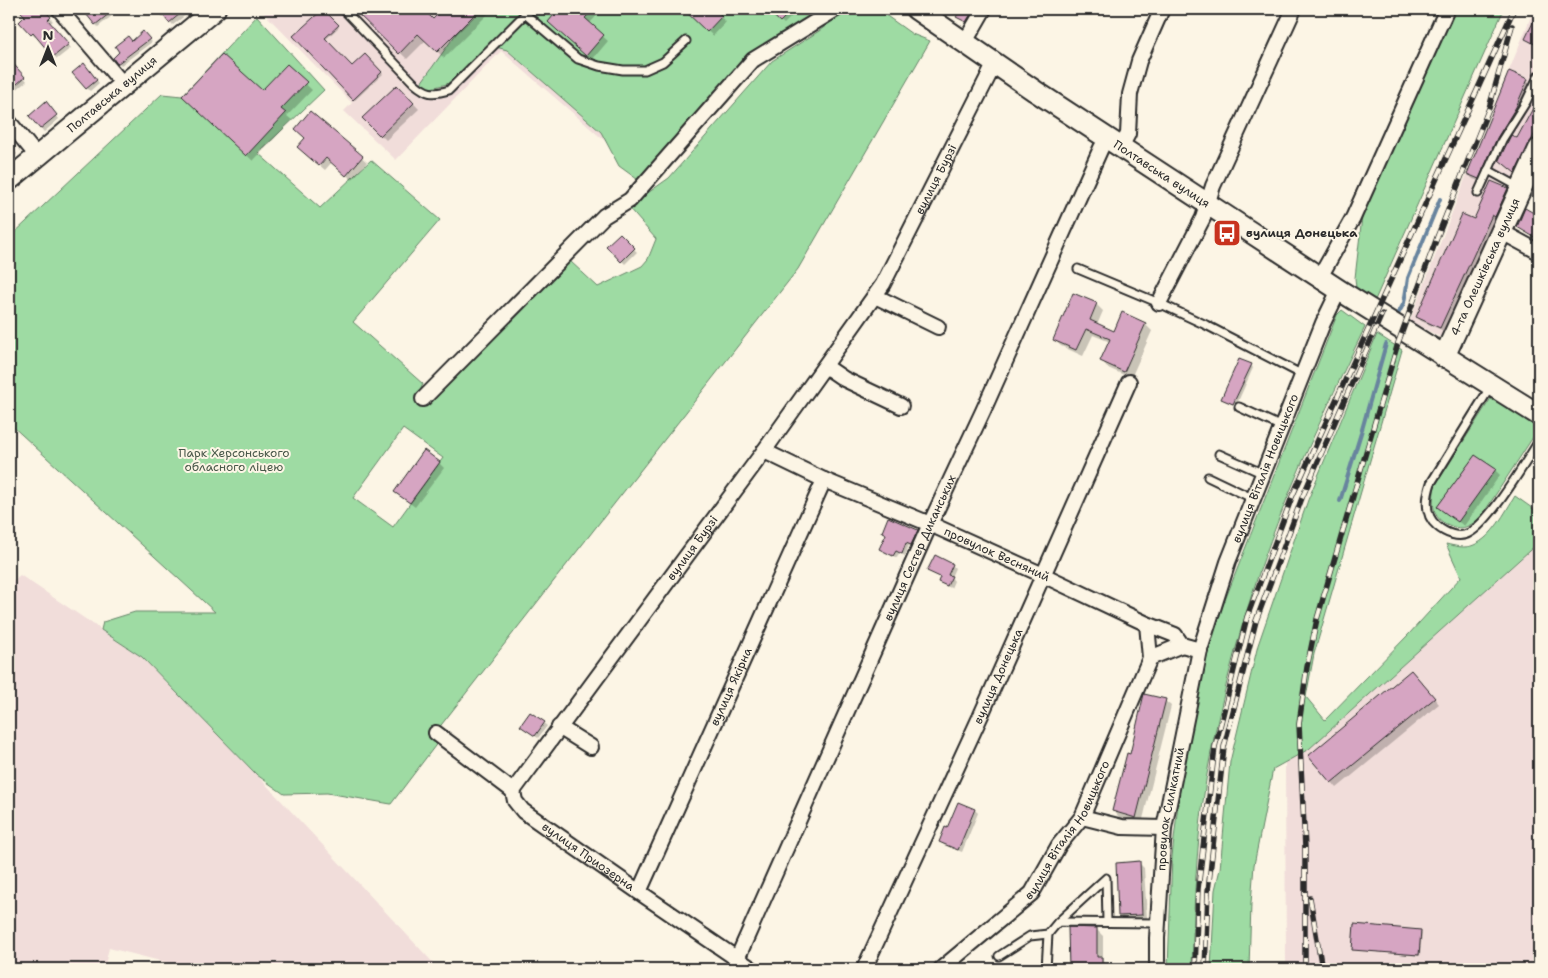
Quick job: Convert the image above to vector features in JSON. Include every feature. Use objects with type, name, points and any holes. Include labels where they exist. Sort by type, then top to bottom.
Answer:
[{"type":"main road","name":"Полтавська вулиця","points":[[9,180],[213,9]]},
{"type":"main road","name":"Полтавська вулиця","points":[[916,9],[1114,143],[1339,290],[1539,415]]},
{"type":"main road","name":"4-та Олешківська вулиця","points":[[1444,357],[1539,149]]},
{"type":"street","points":[[59,9],[123,84]]},
{"type":"street","points":[[423,399],[604,216],[630,200],[753,60],[836,9]]},
{"type":"street","points":[[965,42],[984,9]]},
{"type":"street","name":"вулиця Сестер Диканських","points":[[738,959],[930,524],[1101,148],[1114,143],[1128,134],[1130,94],[1139,61],[1162,9]]},
{"type":"street","points":[[1159,303],[1204,218],[1213,186],[1294,9]]},
{"type":"street","points":[[1320,277],[1353,218],[1447,9]]},
{"type":"street","name":"вулиця Бурзі","points":[[512,791],[764,451],[883,284],[995,63]]},
{"type":"street","points":[[9,122],[37,156]]},
{"type":"street","points":[[1502,232],[1539,252]]},
{"type":"street","name":"вулиця Віталія Новицького","points":[[1200,650],[1228,562],[1323,324],[1339,290]]},
{"type":"street","points":[[875,296],[938,328]]},
{"type":"street","points":[[825,366],[844,379],[901,406]]},
{"type":"street","name":"вулиця Донецька","points":[[864,969],[1129,382]]},
{"type":"street","name":"провулок Весняний","points":[[764,451],[824,480],[930,524],[1147,624],[1175,635],[1182,645],[1200,650]]},
{"type":"street","name":"вулиця Якірна","points":[[639,892],[824,480]]},
{"type":"street","name":"вулиця Віталія Новицького","points":[[941,969],[1032,893],[1058,845],[1082,817],[1150,658],[1147,624]]},
{"type":"street","points":[[1150,658],[1182,645]]},
{"type":"street","name":"провулок Силікатний","points":[[1158,969],[1158,922],[1164,828],[1200,650]]},
{"type":"street","points":[[559,727],[590,747]]},
{"type":"street","name":"вулиця Приозерна","points":[[436,733],[512,791],[514,802],[524,811],[752,969]]},
{"type":"street","points":[[1082,817],[1122,827],[1164,828]]},
{"type":"lane","points":[[343,9],[414,83],[423,91],[435,94],[448,90],[527,11],[578,59],[599,66],[623,70],[645,70],[663,62],[686,41]]},
{"type":"lane","points":[[1478,194],[1502,140],[1526,102],[1539,75]]},
{"type":"lane","points":[[1488,170],[1522,188]]},
{"type":"lane","points":[[1078,269],[1206,324],[1303,375]]},
{"type":"lane","points":[[1492,386],[1431,483],[1427,496],[1427,511],[1433,522],[1442,530],[1455,535],[1468,534],[1491,513],[1539,441]]},
{"type":"lane","points":[[1239,407],[1283,427]]},
{"type":"lane","points":[[1219,454],[1264,474]]},
{"type":"lane","points":[[1208,477],[1254,499]]},
{"type":"lane","points":[[1046,969],[1048,934],[1058,922],[1106,878],[1107,922]]},
{"type":"lane","points":[[1058,922],[1158,922]]},
{"type":"lane","points":[[999,956],[1030,936],[1048,934]]},
{"type":"shaded area","points":[[266,9],[820,9],[747,55],[643,174],[501,51],[396,160],[344,111],[352,103],[263,12]]},
{"type":"shaded area","points":[[1534,9],[1539,9],[1539,125],[1492,228],[1447,334],[1440,337],[1410,321]]},
{"type":"shaded area","points":[[1539,542],[1539,969],[1286,969],[1285,762],[1309,749]]},
{"type":"shaded area","points":[[20,575],[142,657],[257,775],[439,969],[187,969],[109,948],[104,969],[9,969],[9,584]]},
{"type":"green space","points":[[482,9],[829,9],[768,46],[641,182],[619,166],[601,132],[507,50],[496,47],[447,84],[427,89],[421,83],[456,34]]},
{"type":"green space","name":"Парк Херсонського обласного ліцею","points":[[848,9],[877,9],[912,34],[930,41],[798,269],[438,729],[433,725],[427,732],[438,742],[391,804],[327,793],[284,794],[257,775],[142,657],[101,630],[103,622],[135,612],[215,612],[9,423],[9,238],[162,94],[182,96],[257,16],[324,90],[258,153],[320,208],[371,160],[440,220],[353,322],[423,384],[415,402],[427,403],[570,261],[598,287],[642,266],[648,259],[656,239],[628,207],[669,178],[772,61],[819,31]],"holes":[[[403,429],[443,458],[393,527],[353,498]]]},
{"type":"green space","points":[[1454,9],[1504,9],[1375,300],[1356,288],[1355,278],[1362,217]]},
{"type":"green space","points":[[1342,310],[1365,327],[1290,490],[1264,557],[1247,611],[1225,691],[1206,779],[1197,860],[1192,969],[1168,969],[1172,857],[1180,787],[1201,680],[1216,623],[1337,315]]},
{"type":"green space","points":[[1377,334],[1402,350],[1314,654],[1306,697],[1325,720],[1409,634],[1461,577],[1446,544],[1467,547],[1481,541],[1498,524],[1515,496],[1539,513],[1539,542],[1309,749],[1273,769],[1254,865],[1249,969],[1211,969],[1215,890],[1220,869],[1230,762],[1258,645],[1308,500]]},
{"type":"green space","points":[[1491,398],[1539,428],[1481,517],[1466,527],[1454,527],[1443,522],[1436,514],[1433,504],[1435,486]]},
{"type":"building","points":[[18,9],[43,9],[51,17],[48,20],[69,44],[53,57],[33,33],[31,35],[19,22],[25,16]]},
{"type":"building","points":[[82,9],[115,9],[95,25]]},
{"type":"building","points":[[167,9],[186,9],[169,23],[161,13]]},
{"type":"building","points":[[323,9],[339,25],[325,38],[352,66],[365,54],[382,72],[353,100],[293,36]]},
{"type":"building","points":[[353,9],[423,9],[433,19],[443,9],[480,9],[437,52],[418,34],[399,54]]},
{"type":"building","points":[[559,9],[594,9],[585,18],[604,35],[586,56],[548,22]]},
{"type":"building","points":[[683,9],[714,9],[722,16],[707,32]]},
{"type":"building","points":[[766,9],[793,9],[780,22]]},
{"type":"building","points":[[961,9],[974,9],[966,22],[956,17]]},
{"type":"building","points":[[1539,10],[1539,46],[1525,39]]},
{"type":"building","points":[[143,31],[150,39],[117,64],[113,58],[119,52],[115,46],[128,36],[132,41]]},
{"type":"building","points":[[222,54],[262,90],[287,64],[307,82],[281,109],[286,113],[246,156],[182,96]]},
{"type":"building","points":[[9,59],[25,77],[9,91]]},
{"type":"building","points":[[84,63],[97,80],[86,89],[72,73]]},
{"type":"building","points":[[1509,71],[1528,79],[1516,107],[1497,138],[1479,179],[1467,174]]},
{"type":"building","points":[[397,85],[414,103],[380,136],[362,118]]},
{"type":"building","points":[[1539,97],[1539,125],[1515,173],[1499,160],[1511,135],[1517,138]]},
{"type":"building","points":[[46,101],[57,115],[40,129],[29,116]]},
{"type":"building","points":[[310,111],[363,156],[346,176],[326,158],[319,166],[297,147],[305,138],[295,129]]},
{"type":"building","points":[[1491,181],[1508,188],[1495,217],[1492,215],[1440,328],[1416,317],[1462,214],[1474,219]]},
{"type":"building","points":[[1525,208],[1539,216],[1539,240],[1517,227]]},
{"type":"building","points":[[620,233],[635,248],[621,262],[606,246]]},
{"type":"building","points":[[1073,293],[1097,303],[1090,320],[1114,331],[1122,312],[1146,323],[1124,372],[1100,361],[1110,339],[1086,329],[1076,350],[1053,340]]},
{"type":"building","points":[[1239,359],[1252,364],[1233,404],[1221,399]]},
{"type":"building","points":[[424,450],[440,462],[410,503],[394,492]]},
{"type":"building","points":[[1475,455],[1496,469],[1458,522],[1437,507]]},
{"type":"building","points":[[888,517],[918,530],[911,545],[906,543],[902,554],[896,551],[893,556],[879,549],[886,534],[882,532]]},
{"type":"building","points":[[935,555],[953,564],[948,575],[952,576],[947,586],[938,582],[940,577],[927,571]]},
{"type":"building","points":[[1411,670],[1435,698],[1331,783],[1308,756]]},
{"type":"building","points":[[1144,694],[1166,699],[1136,818],[1112,811],[1127,753],[1130,754]]},
{"type":"building","points":[[530,712],[545,722],[535,736],[520,726]]},
{"type":"building","points":[[958,802],[975,809],[958,850],[939,842]]},
{"type":"building","points":[[1140,861],[1142,915],[1118,916],[1116,863]]},
{"type":"building","points":[[1354,924],[1421,930],[1419,955],[1352,950]]},
{"type":"building","points":[[1068,927],[1097,928],[1097,957],[1102,957],[1102,969],[1069,969]]},
{"type":"waterway","points":[[1397,316],[1404,303],[1408,278],[1440,199]]},
{"type":"waterway","points":[[1340,501],[1386,344]]},
{"type":"railway","points":[[1195,969],[1198,889],[1215,747],[1247,617],[1292,497],[1514,9]]},
{"type":"railway","points":[[1305,969],[1305,848],[1299,724],[1307,667],[1317,619],[1398,343],[1438,235],[1489,108],[1512,26]]},
{"type":"railway","points":[[1205,969],[1208,891],[1224,747],[1256,621],[1302,498],[1382,314]]},
{"type":"railway","points":[[1310,898],[1322,969]]},
{"type":"place","name":"вулиця Донецька","points":[[1227,233]]}]
